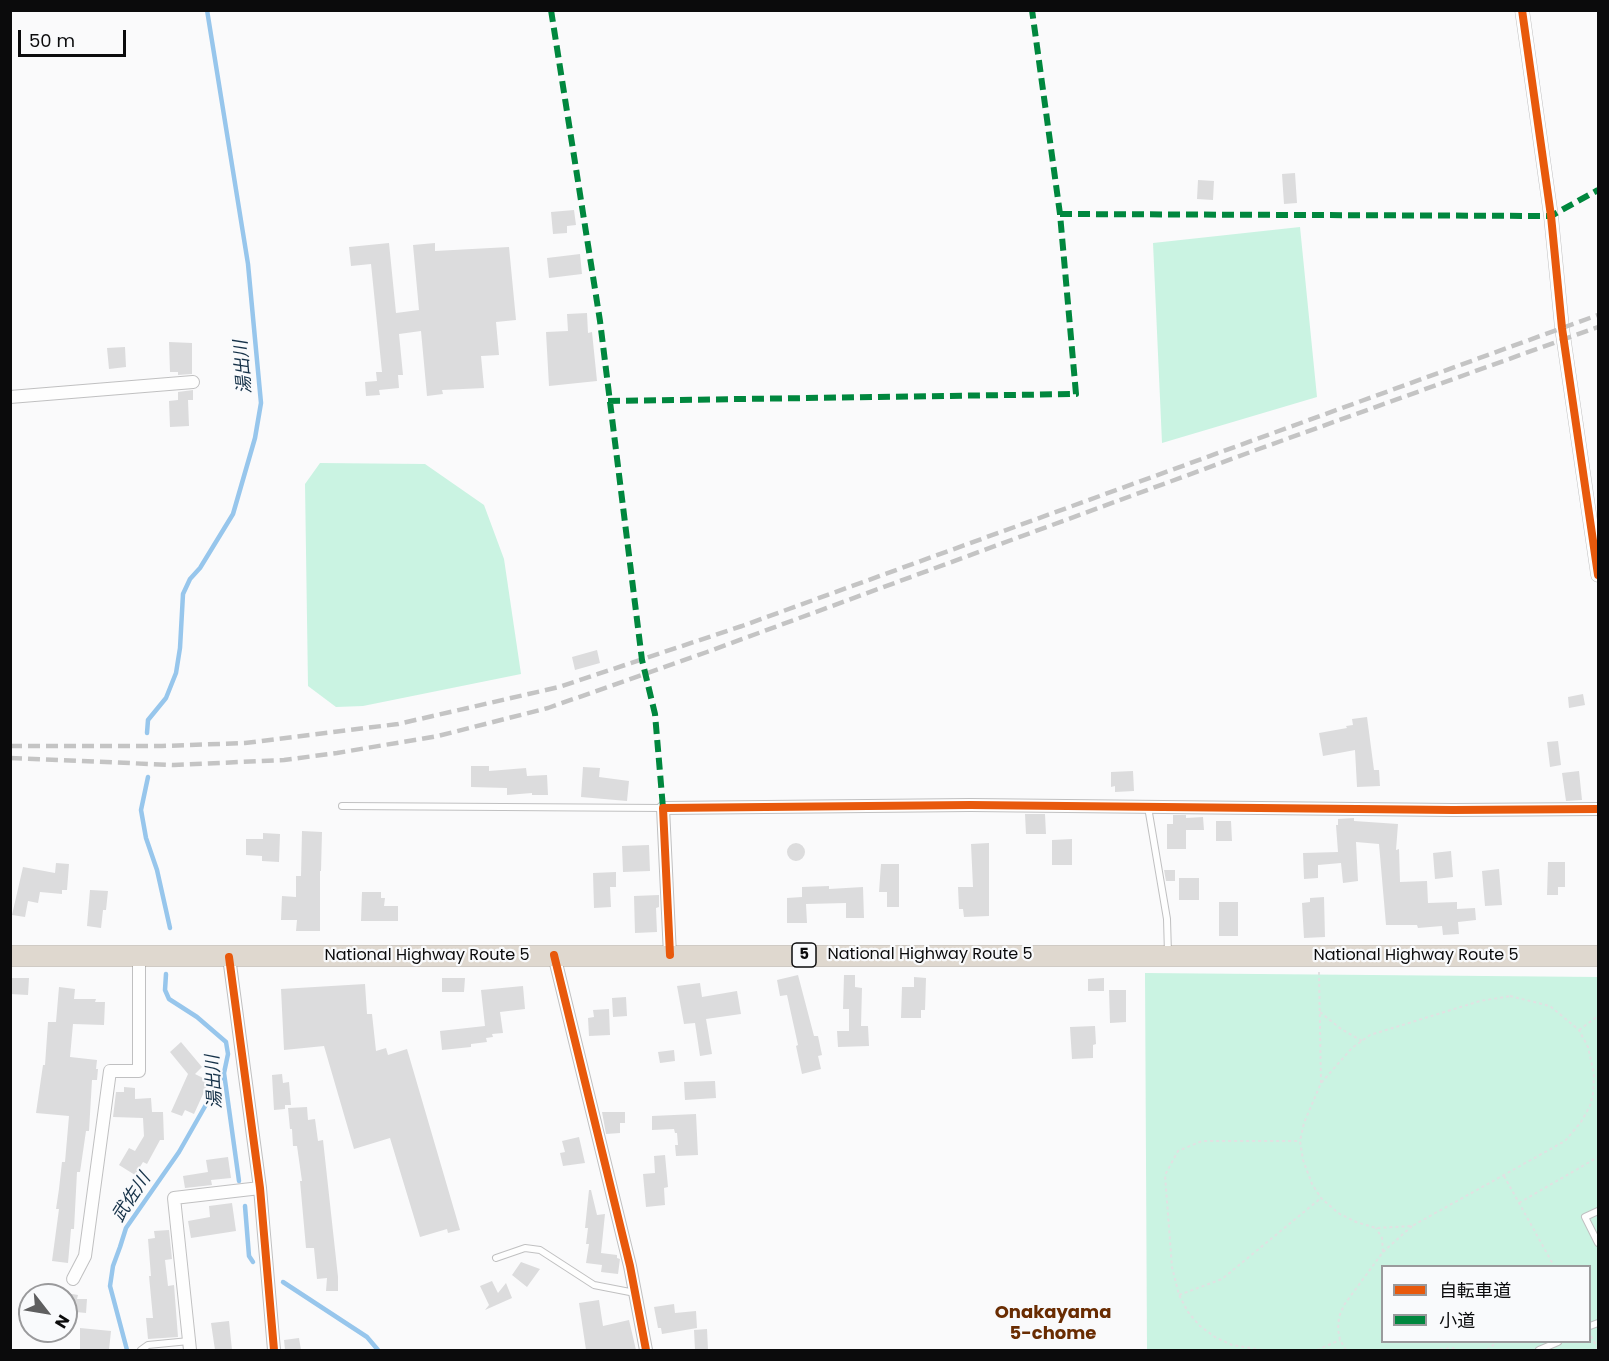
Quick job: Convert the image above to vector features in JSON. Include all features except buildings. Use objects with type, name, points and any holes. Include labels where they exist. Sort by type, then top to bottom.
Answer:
[{"type":"highway","name":"National Highway Route 5","points":[[10,956],[1599,956]]},
{"type":"street","points":[[1522,10],[1551,216],[1562,328],[1599,575]]},
{"type":"street","points":[[10,397],[193,382]]},
{"type":"street","points":[[670,955],[663,808],[970,805],[1453,810],[1599,809]]},
{"type":"street","points":[[554,955],[635,1293],[646,1350]]},
{"type":"street","points":[[73,1279],[85,1256],[110,1071],[139,1071],[139,956]]},
{"type":"street","points":[[229,957],[260,1188],[274,1350]]},
{"type":"street","points":[[190,1346],[174,1198],[260,1188]]},
{"type":"lane","points":[[342,806],[663,808]]},
{"type":"lane","points":[[1148,806],[1167,919],[1168,955]]},
{"type":"lane","points":[[1599,1211],[1585,1218],[1599,1243]]},
{"type":"lane","points":[[496,1258],[525,1248],[540,1250],[594,1285],[635,1293]]},
{"type":"lane","points":[[1539,1350],[1554,1343]]},
{"type":"lane","points":[[141,1350],[148,1345],[190,1346]]},
{"type":"path","points":[[1319,968],[1321,1083]]},
{"type":"path","points":[[1346,1350],[1340,1340],[1339,1317],[1344,1305],[1383,1252],[1412,1226],[1565,1142],[1581,1122],[1590,1106],[1593,1094],[1593,1061],[1579,1030],[1550,1006],[1510,996],[1480,1001],[1370,1035],[1334,1067],[1321,1083],[1304,1123],[1300,1141],[1303,1160],[1312,1184],[1321,1198],[1338,1213],[1356,1222],[1376,1228],[1412,1226]]},
{"type":"path","points":[[1320,1012],[1341,1029],[1362,1041]]},
{"type":"path","points":[[1579,1030],[1599,1016]]},
{"type":"path","points":[[1593,1094],[1599,1096]]},
{"type":"path","points":[[1262,1350],[1232,1345],[1215,1337],[1200,1326],[1188,1312],[1179,1295],[1172,1268],[1165,1175],[1178,1151],[1202,1140],[1300,1141]]},
{"type":"path","points":[[1519,1203],[1599,1157]]},
{"type":"path","points":[[1504,1176],[1553,1265]]},
{"type":"path","points":[[1179,1295],[1222,1279],[1321,1198]]},
{"type":"path","points":[[1376,1228],[1382,1238],[1383,1252]]},
{"type":"path","points":[[1591,1334],[1599,1349]]},
{"type":"path","points":[[1317,1350],[1340,1340]]},
{"type":"path","points":[[1434,1350],[1452,1348],[1458,1350]]},
{"type":"green space","points":[[1300,227],[1317,397],[1162,443],[1153,243]]},
{"type":"green space","points":[[320,463],[425,464],[484,505],[504,559],[521,674],[363,706],[336,707],[308,686],[305,484]]},
{"type":"green space","points":[[1145,973],[1598,977],[1598,1350],[1147,1350]]},
{"type":"waterway","name":"湯出川","points":[[147,733],[148,720],[166,698],[176,673],[183,594],[190,579],[200,568],[233,514],[255,438],[261,403],[248,264],[207,10]]},
{"type":"waterway","name":"湯出川","points":[[148,777],[141,810],[146,838],[157,870],[170,928]]},
{"type":"waterway","name":"湯出川","points":[[166,974],[165,990],[169,999],[197,1017],[226,1042],[228,1054],[224,1073],[239,1181]]},
{"type":"waterway","name":"武佐川","points":[[127,1350],[110,1286],[113,1266],[126,1228],[179,1152],[224,1073]]},
{"type":"waterway","name":"湯出川","points":[[245,1206],[249,1256],[253,1262]]},
{"type":"waterway","name":"湯出川","points":[[283,1282],[367,1337],[378,1350]]},
{"type":"railway","points":[[10,746],[162,746],[245,743],[398,724],[559,687],[742,626],[1598,315]]},
{"type":"railway","points":[[10,758],[174,765],[284,760],[438,736],[548,708],[1598,327]]},
{"type":"marked path","points":[[551,10],[600,321],[642,660],[655,714],[663,808]]},
{"type":"marked path","points":[[608,401],[1076,394],[1060,214],[1032,10]]},
{"type":"marked path","points":[[1060,214],[1551,216],[1598,190]]},
{"type":"cycle path","points":[[1522,10],[1551,216],[1562,328],[1598,575]]},
{"type":"cycle path","points":[[670,955],[663,808],[970,805],[1453,810],[1598,809]]},
{"type":"cycle path","points":[[554,955],[630,1266],[646,1350]]},
{"type":"cycle path","points":[[229,957],[260,1188],[274,1350]]},
{"type":"district","name":"Onakayama 5-chome","points":[[1053,1323]]}]
